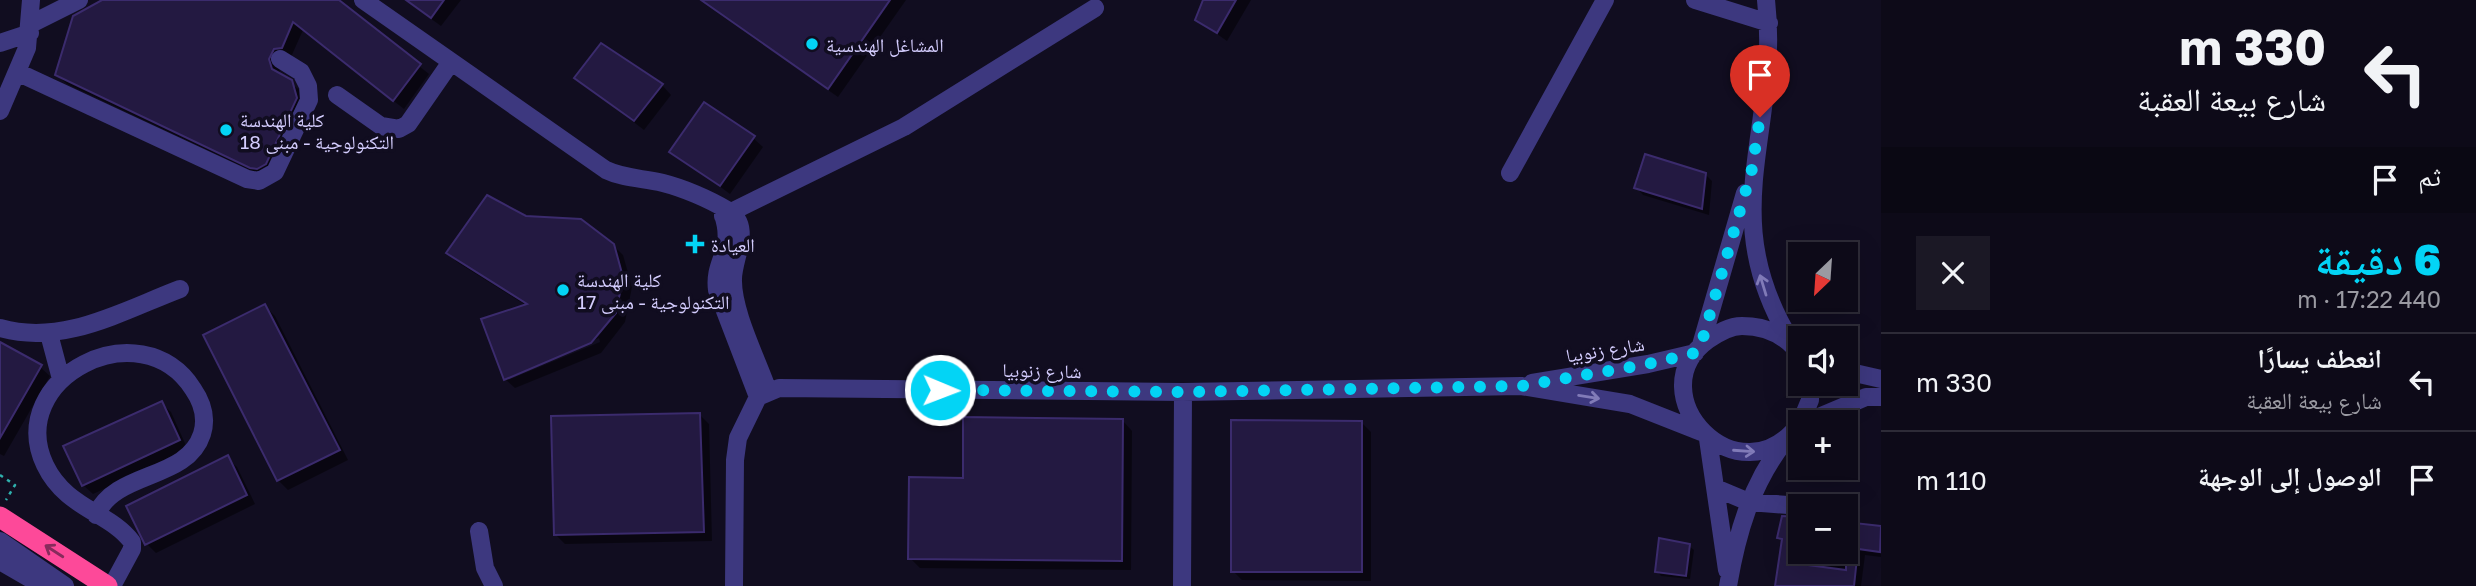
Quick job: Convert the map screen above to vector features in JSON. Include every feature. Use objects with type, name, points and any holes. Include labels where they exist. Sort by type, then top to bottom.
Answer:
[{"type":"highway","points":[[3,510],[110,586]]},
{"type":"street","points":[[0,111],[17,72],[31,29],[31,0]]},
{"type":"street","points":[[0,43],[31,29],[79,0]]},
{"type":"street","points":[[363,0],[606,170],[627,178],[662,183],[724,212]]},
{"type":"street","points":[[1510,173],[1605,0]]},
{"type":"street","points":[[1695,0],[1769,23]]},
{"type":"street","points":[[1728,584],[1718,489],[1705,435],[1691,418],[1684,394],[1687,368],[1698,349],[1752,169],[1765,91],[1769,23],[1766,0]]},
{"type":"street","points":[[724,212],[904,127],[1095,8]]},
{"type":"street","points":[[17,72],[247,179],[259,181],[275,172],[309,100],[308,86],[301,72],[280,59]]},
{"type":"street","points":[[337,95],[381,126],[399,129],[408,124],[451,62]]},
{"type":"street","points":[[1752,169],[1751,208],[1755,258],[1772,312],[1788,337]]},
{"type":"street","points":[[724,212],[729,235],[724,283],[763,394],[738,438],[735,460],[734,586]]},
{"type":"street","points":[[0,328],[49,334],[82,327],[180,289]]},
{"type":"street","name":"شارع زنوبيا","points":[[763,394],[779,388],[1182,392],[1521,386],[1648,364],[1698,349],[1728,329],[1758,326],[1777,333],[1788,343]]},
{"type":"street","points":[[49,334],[61,379]]},
{"type":"street","points":[[96,515],[105,499],[119,488],[187,456],[201,435],[202,408],[178,369],[152,354],[127,353],[90,360],[61,379],[51,393],[40,420],[41,454],[64,491],[96,515],[132,542],[132,549],[110,586]]},
{"type":"street","points":[[1858,374],[1881,379]]},
{"type":"street","name":"شارع زنوبيا","points":[[1521,386],[1630,404],[1705,435],[1731,449],[1755,452],[1788,433]]},
{"type":"street","points":[[1182,392],[1182,586]]},
{"type":"street","points":[[1835,410],[1866,397],[1881,397]]},
{"type":"street","points":[[1728,584],[1749,502],[1762,471],[1788,439]]},
{"type":"street","points":[[1718,489],[1749,502],[1788,505]]},
{"type":"street","points":[[479,531],[485,568],[494,586]]},
{"type":"street","points":[[0,541],[65,586]]},
{"type":"street","points":[[0,561],[43,586]]},
{"type":"path","points":[[0,476],[15,485],[3,510]]},
{"type":"building","name":"كلية الهندسة التكنولوجية - مبنى 18","points":[[102,0],[339,0],[421,64],[393,101],[293,22],[282,48],[274,49],[269,59],[272,69],[292,80],[297,98],[266,164],[257,169],[250,168],[55,75],[73,16]]},
{"type":"building","points":[[406,0],[444,0],[431,18]]},
{"type":"building","name":"المشاغل الهندسية","points":[[701,0],[890,0],[828,89]]},
{"type":"building","points":[[1203,0],[1236,0],[1217,33],[1195,20]]},
{"type":"building","points":[[601,43],[663,84],[634,121],[574,78]]},
{"type":"building","points":[[704,102],[755,136],[720,186],[669,152]]},
{"type":"building","points":[[1645,154],[1706,173],[1702,209],[1634,188]]},
{"type":"building","name":"كلية الهندسة التكنولوجية - مبنى 17","points":[[487,195],[526,216],[581,219],[614,244],[623,277],[616,313],[591,343],[504,380],[481,319],[527,304],[446,253]]},
{"type":"building","points":[[265,304],[340,450],[277,481],[203,335]]},
{"type":"building","points":[[0,342],[42,365],[0,438]]},
{"type":"building","points":[[162,401],[180,440],[82,486],[63,446]]},
{"type":"building","points":[[700,413],[704,532],[554,535],[551,416]]},
{"type":"building","points":[[963,417],[1123,419],[1122,561],[908,559],[909,477],[963,478]]},
{"type":"building","points":[[1231,420],[1362,421],[1362,572],[1231,572]]},
{"type":"building","points":[[228,455],[247,495],[145,545],[126,506]]},
{"type":"building","points":[[1782,516],[1788,516],[1788,564],[1846,570],[1846,564],[1856,564],[1854,586],[1775,586],[1782,539],[1777,538]]},
{"type":"building","points":[[1858,523],[1881,526],[1880,552],[1858,549]]},
{"type":"building","points":[[1659,538],[1690,544],[1686,576],[1655,572]]},
{"type":"place","name":"المشاغل الهندسية","points":[[812,44]]},
{"type":"place","name":"كلية الهندسة التكنولوجية - مبنى 18","points":[[226,130]]},
{"type":"place","name":"العيادة","points":[[695,244]]},
{"type":"place","name":"كلية الهندسة التكنولوجية - مبنى 17","points":[[563,290]]},
{"type":"route","points":[[940,390],[1182,392],[1521,386],[1557,377],[1648,364],[1695,353],[1701,345],[1752,169],[1760,117]]}]
